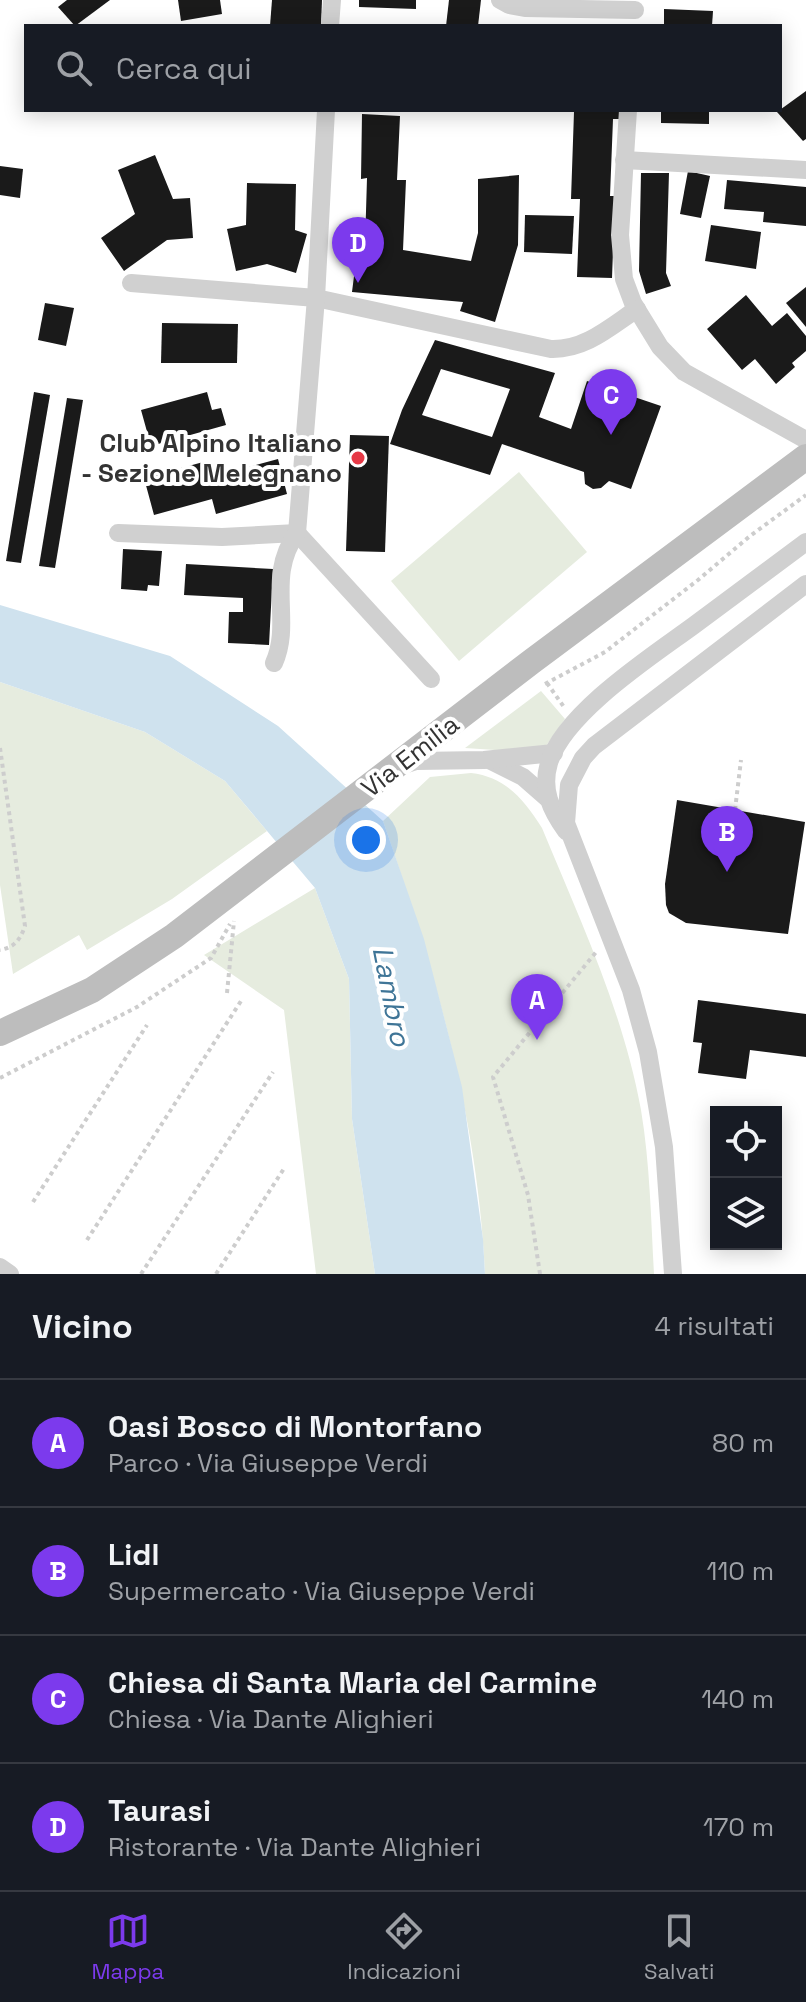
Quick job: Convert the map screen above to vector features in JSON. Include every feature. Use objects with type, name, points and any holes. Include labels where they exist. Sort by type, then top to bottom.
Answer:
[{"type":"street","points":[[330,24],[332,0]]},
{"type":"street","points":[[500,0],[525,8],[635,12]]},
{"type":"street","points":[[274,663],[279,646],[281,565],[287,547],[297,533],[316,298],[326,112]]},
{"type":"street","points":[[628,112],[621,260],[627,288],[637,309],[660,347],[684,372],[806,440]]},
{"type":"street","points":[[624,160],[806,170]]},
{"type":"street","points":[[131,283],[316,298],[551,349],[571,348],[588,341],[637,309]]},
{"type":"street","name":"Via Emilia","points":[[0,1033],[92,990],[174,936],[531,662],[806,457]]},
{"type":"street","points":[[118,533],[222,537],[297,533]]},
{"type":"street","points":[[297,533],[431,679]]},
{"type":"street","points":[[673,1274],[666,1166],[655,1085],[640,1019],[611,935],[568,833],[547,798],[547,774],[554,753],[577,721],[614,685],[806,542]]},
{"type":"street","points":[[568,833],[565,813],[569,785],[588,752],[806,584]]},
{"type":"street","points":[[395,769],[416,761],[484,760],[554,753]]},
{"type":"street","points":[[484,760],[510,768],[547,798]]},
{"type":"street","points":[[0,1267],[10,1274]]},
{"type":"path","points":[[535,691],[605,652],[806,495]]},
{"type":"path","points":[[0,748],[25,926],[19,941],[0,950]]},
{"type":"path","points":[[735,810],[741,760]]},
{"type":"path","points":[[0,1078],[137,1007],[211,958],[235,915],[227,993]]},
{"type":"path","points":[[540,1274],[528,1195],[493,1077],[611,935]]},
{"type":"path","points":[[87,1240],[241,1001]]},
{"type":"path","points":[[33,1202],[147,1025]]},
{"type":"path","points":[[141,1274],[273,1072]]},
{"type":"path","points":[[216,1274],[285,1167]]},
{"type":"shaded area","points":[[519,472],[587,552],[459,661],[391,581]]},
{"type":"shaded area","points":[[0,682],[145,732],[225,781],[267,831],[172,899],[87,950],[79,935],[13,974],[0,885]]},
{"type":"shaded area","points":[[541,691],[565,719],[541,753],[465,748]]},
{"type":"shaded area","points":[[471,773],[504,785],[528,808],[542,828],[599,966],[623,1037],[641,1110],[654,1274],[485,1274],[481,1215],[463,1100],[436,988],[383,821],[430,777]]},
{"type":"shaded area","points":[[315,888],[349,979],[352,1119],[375,1274],[316,1274],[284,1010],[204,955]]},
{"type":"water","name":"Lambro","points":[[0,605],[170,656],[278,726],[383,821],[424,939],[462,1087],[485,1274],[375,1274],[352,1119],[349,979],[315,888],[225,781],[145,732],[0,682]]},
{"type":"building","points":[[67,0],[110,0],[78,24],[73,24],[58,7]]},
{"type":"building","points":[[178,0],[220,0],[222,14],[181,21]]},
{"type":"building","points":[[272,0],[322,0],[321,24],[270,24]]},
{"type":"building","points":[[359,0],[416,0],[416,9],[359,7]]},
{"type":"building","points":[[449,0],[481,0],[478,24],[446,24]]},
{"type":"building","points":[[664,9],[713,11],[712,24],[664,24]]},
{"type":"building","points":[[806,91],[806,139],[803,141],[777,112],[782,112],[782,108]]},
{"type":"building","points":[[574,112],[619,112],[619,119],[613,119],[610,196],[615,196],[612,278],[577,277],[580,199],[571,199]]},
{"type":"building","points":[[661,112],[709,112],[709,124],[661,123]]},
{"type":"building","points":[[362,114],[400,116],[397,180],[406,180],[403,250],[471,261],[478,233],[478,179],[519,175],[518,245],[495,322],[460,311],[463,302],[352,292],[358,245],[365,245],[367,178],[361,179]]},
{"type":"building","points":[[155,155],[173,199],[190,198],[193,238],[167,240],[124,271],[101,238],[135,214],[118,170]]},
{"type":"building","points":[[0,166],[23,169],[20,198],[0,195]]},
{"type":"building","points":[[688,171],[710,176],[701,218],[680,214]]},
{"type":"building","points":[[641,173],[669,173],[666,273],[671,286],[646,294],[639,271]]},
{"type":"building","points":[[727,180],[806,187],[806,226],[763,222],[764,212],[724,209]]},
{"type":"building","points":[[247,183],[296,184],[295,230],[307,234],[296,273],[267,264],[236,271],[227,229],[246,225]]},
{"type":"building","points":[[525,215],[574,216],[572,254],[524,252]]},
{"type":"building","points":[[711,225],[761,232],[756,269],[705,261]]},
{"type":"building","points":[[806,287],[806,327],[786,303]]},
{"type":"building","points":[[746,295],[772,326],[787,313],[806,336],[806,351],[792,363],[795,367],[776,384],[755,359],[742,370],[707,329]]},
{"type":"building","points":[[45,303],[74,308],[66,346],[38,340]]},
{"type":"building","points":[[162,323],[238,324],[237,363],[161,363]]},
{"type":"building","points":[[435,340],[555,373],[539,417],[571,429],[587,381],[661,406],[631,489],[609,481],[601,488],[593,489],[585,484],[584,472],[502,444],[490,475],[390,444],[402,410]],"holes":[[[441,369],[510,389],[492,437],[422,415]]]},
{"type":"building","points":[[34,392],[50,395],[21,563],[6,561]]},
{"type":"building","points":[[207,392],[212,410],[221,408],[226,425],[151,446],[141,410]]},
{"type":"building","points":[[67,398],[83,400],[55,568],[39,566]]},
{"type":"building","points":[[350,435],[389,436],[385,552],[346,551]]},
{"type":"building","points":[[278,459],[287,494],[216,514],[212,499],[154,515],[144,478],[207,461],[211,477]]},
{"type":"building","points":[[123,549],[162,551],[159,586],[148,585],[147,591],[121,589]]},
{"type":"building","points":[[186,564],[273,569],[269,645],[228,643],[229,612],[243,612],[243,598],[184,595]]},
{"type":"building","points":[[677,800],[805,822],[788,934],[686,923],[669,913],[665,884]]},
{"type":"building","points":[[698,1000],[806,1014],[806,1057],[750,1050],[746,1079],[698,1073],[702,1043],[693,1042]]},
{"type":"place","name":"Taurasi","points":[[358,283]]},
{"type":"place","name":"Chiesa di Santa Maria del Carmine","points":[[611,435]]},
{"type":"place","name":"Club Alpino Italiano - Sezione Melegnano","points":[[358,458]]},
{"type":"place","name":"Lidl","points":[[727,872]]},
{"type":"place","name":"Oasi Bosco di Montorfano","points":[[537,1040]]}]
